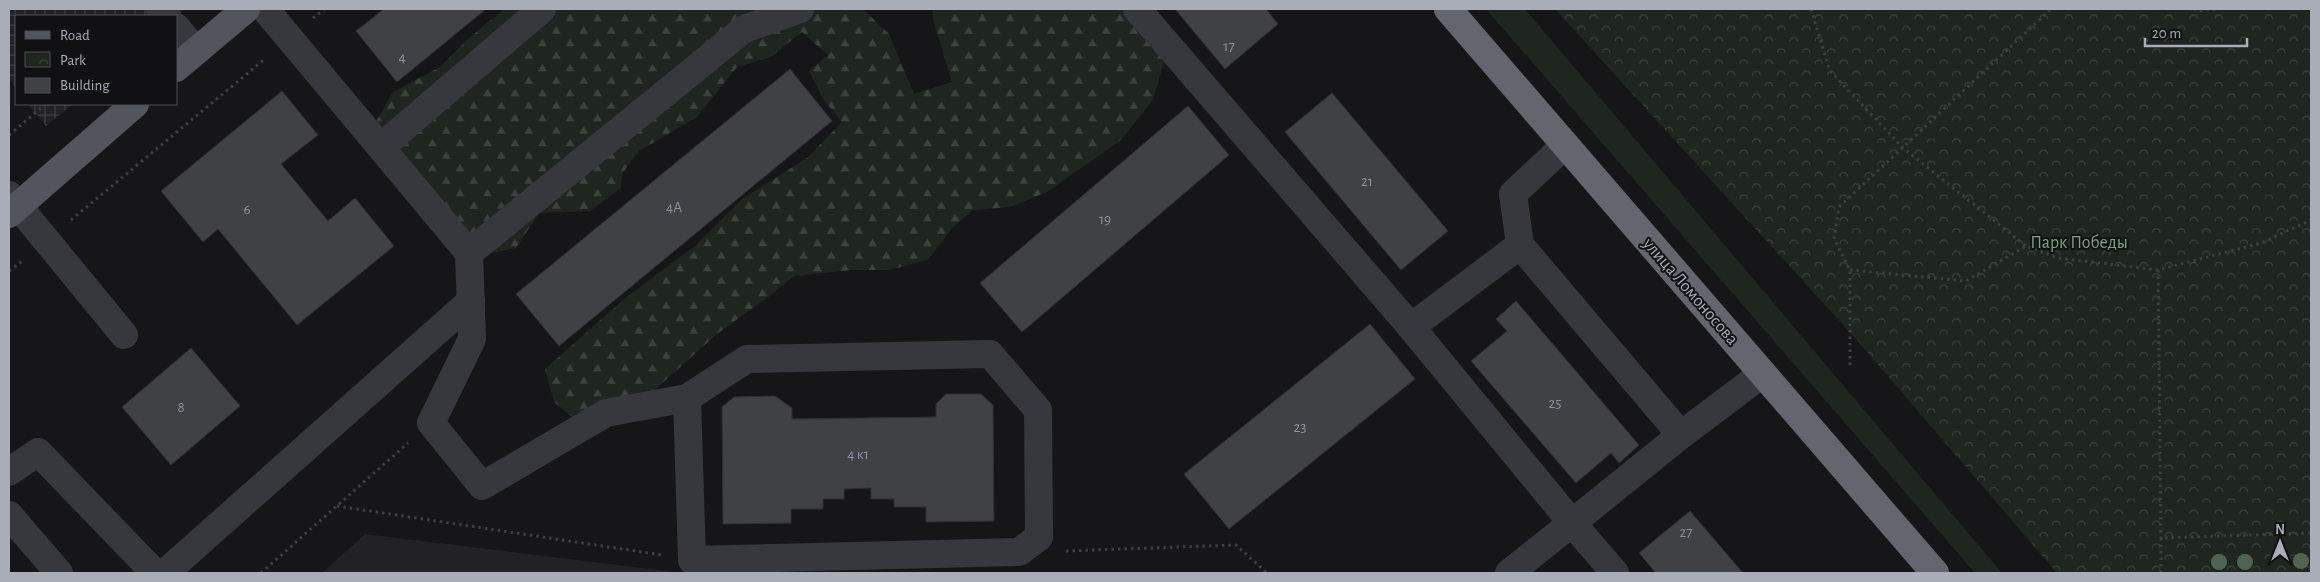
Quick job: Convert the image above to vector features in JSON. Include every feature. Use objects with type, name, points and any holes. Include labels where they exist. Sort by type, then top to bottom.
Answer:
[{"type":"highway","name":"улица Ломоносова","points":[[1448,9],[1935,573]]},
{"type":"main road","points":[[186,59],[246,9]]},
{"type":"main road","points":[[12,205],[134,105]]},
{"type":"lane","points":[[265,9],[469,253],[472,339],[431,423],[482,486],[606,413],[687,398],[747,359],[990,354],[1038,410],[1039,537],[1019,552],[692,560],[687,398]]},
{"type":"lane","points":[[380,147],[542,9]]},
{"type":"lane","points":[[469,253],[744,29],[800,9]]},
{"type":"lane","points":[[1137,9],[1411,327],[1615,573]]},
{"type":"lane","points":[[178,34],[186,59]]},
{"type":"lane","points":[[1566,145],[1513,194],[1520,245],[1681,435]]},
{"type":"lane","points":[[12,205],[46,241],[124,335]]},
{"type":"lane","points":[[1411,327],[1520,245]]},
{"type":"lane","points":[[166,573],[471,301]]},
{"type":"lane","points":[[1509,573],[1681,435],[1762,374]]},
{"type":"lane","points":[[9,472],[38,452],[155,573]]},
{"type":"lane","points":[[9,515],[59,573]]},
{"type":"path","points":[[9,271],[325,9]]},
{"type":"path","points":[[1811,9],[1830,71],[1903,148],[2026,246],[2058,258],[2158,270],[2261,244],[2311,220]]},
{"type":"path","points":[[1850,364],[1850,270],[1834,240],[1839,207],[2052,9]]},
{"type":"path","points":[[2194,9],[2196,11],[2217,9]]},
{"type":"path","points":[[9,136],[45,105]]},
{"type":"path","points":[[1850,270],[1966,281],[2026,246]]},
{"type":"path","points":[[2158,270],[2161,573]]},
{"type":"path","points":[[261,573],[431,423]]},
{"type":"path","points":[[336,506],[692,560]]},
{"type":"path","points":[[2161,538],[2311,534]]},
{"type":"path","points":[[1019,552],[1236,545],[1268,573]]},
{"type":"shaded area","points":[[9,9],[185,9],[178,15],[15,15],[15,87],[9,78]]},
{"type":"shaded area","points":[[29,105],[72,105],[46,126]]},
{"type":"shaded area","points":[[365,534],[683,573],[322,573]]},
{"type":"green space","points":[[504,9],[863,9],[889,34],[914,94],[952,82],[934,23],[932,9],[1148,9],[1166,54],[1153,100],[1121,140],[1047,192],[1010,207],[973,210],[952,228],[928,260],[889,270],[852,270],[794,276],[717,334],[650,394],[588,430],[554,402],[545,369],[624,299],[696,245],[742,199],[807,158],[842,122],[824,100],[809,71],[828,55],[802,32],[771,57],[737,67],[697,117],[639,151],[622,174],[621,188],[590,211],[539,213],[516,248],[466,258],[429,228],[422,207],[374,125],[393,92],[440,67],[469,38]]},
{"type":"green space","points":[[1486,9],[1525,9],[2002,573],[1975,573]]},
{"type":"green space","name":"Парк Победы","points":[[1555,9],[2311,9],[2311,573],[2057,573],[1856,339]]},
{"type":"building","points":[[384,9],[486,9],[397,82],[356,31]]},
{"type":"building","points":[[1175,9],[1266,9],[1278,24],[1225,69]]},
{"type":"building","points":[[790,69],[832,121],[559,346],[516,294]]},
{"type":"building","points":[[282,91],[318,135],[281,164],[328,221],[355,198],[394,246],[297,325],[218,229],[203,242],[161,191]]},
{"type":"building","points":[[1332,93],[1448,231],[1401,270],[1285,132]]},
{"type":"building","points":[[1188,106],[1229,155],[1022,332],[980,283]]},
{"type":"building","points":[[1516,301],[1639,445],[1619,463],[1611,453],[1576,483],[1471,361],[1507,331],[1496,319]]},
{"type":"building","points":[[1370,324],[1415,379],[1229,529],[1184,474]]},
{"type":"building","points":[[191,348],[240,406],[171,465],[122,407]]},
{"type":"building","points":[[946,394],[981,394],[993,405],[994,521],[926,522],[926,507],[894,507],[894,499],[871,499],[871,488],[844,489],[844,499],[823,499],[823,509],[791,509],[791,523],[723,524],[722,407],[734,397],[775,396],[792,408],[792,419],[936,417],[936,404]]},
{"type":"building","points":[[1690,511],[1743,573],[1656,573],[1639,553]]}]
